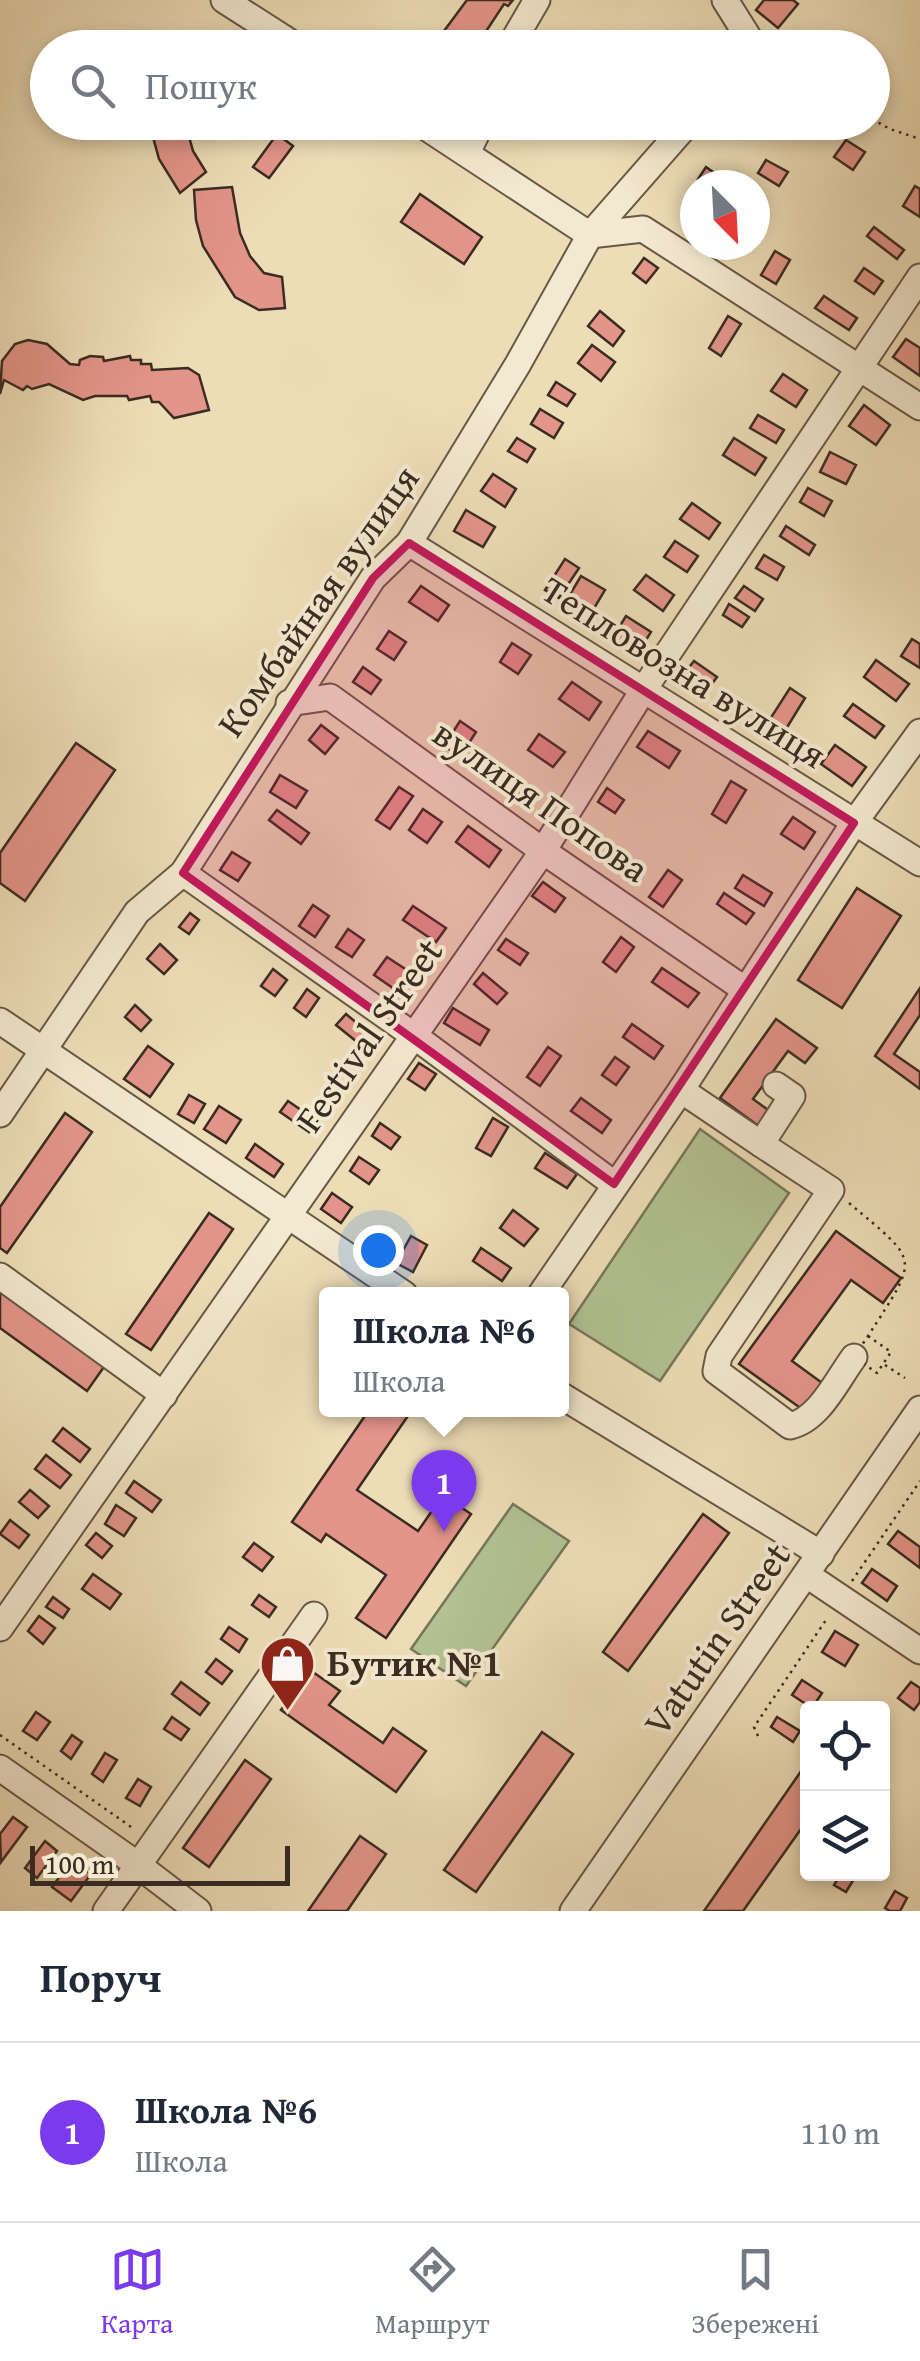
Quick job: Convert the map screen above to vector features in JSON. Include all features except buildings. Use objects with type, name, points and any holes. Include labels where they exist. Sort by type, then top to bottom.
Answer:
[{"type":"street","points":[[224,0],[271,30]]},
{"type":"street","points":[[520,30],[536,0]]},
{"type":"street","points":[[725,0],[744,30]]},
{"type":"street","points":[[446,140],[590,235],[642,229],[920,407]]},
{"type":"street","points":[[467,153],[473,140]]},
{"type":"street","name":"Комбайная вулиця","points":[[0,1114],[138,912],[183,873],[372,578],[409,543],[518,364],[590,235],[673,140]]},
{"type":"street","name":"Festival Street","points":[[0,1628],[543,851],[644,689],[920,277]]},
{"type":"street","name":"Тепловозна вулиця","points":[[409,543],[920,863]]},
{"type":"street","name":"вулиця Попова","points":[[289,704],[330,697],[543,851],[744,989]]},
{"type":"street","points":[[546,1287],[681,1090],[854,823],[920,732]]},
{"type":"street","points":[[183,873],[614,1184]]},
{"type":"street","points":[[0,1021],[394,1287]]},
{"type":"street","points":[[761,1144],[792,1096],[776,1085]]},
{"type":"street","points":[[681,1090],[832,1190],[719,1356],[716,1370],[790,1426],[816,1411],[861,1347]]},
{"type":"street","points":[[0,1276],[164,1395]]},
{"type":"street","points":[[569,1401],[814,1564],[841,1598],[920,1651]]},
{"type":"street","name":"Vatutin Street","points":[[574,1911],[920,1409]]},
{"type":"street","points":[[106,1911],[314,1615]]},
{"type":"street","points":[[0,1768],[198,1911]]},
{"type":"path","points":[[890,129],[920,139]]},
{"type":"path","points":[[832,1190],[902,1243],[909,1256],[907,1280],[861,1347]]},
{"type":"path","points":[[883,1364],[905,1378]]},
{"type":"path","points":[[758,1736],[754,1727],[920,1481]]},
{"type":"path","points":[[0,1735],[154,1842]]},
{"type":"highlighted area","points":[[409,543],[854,823],[614,1184],[183,873],[373,578]]},
{"type":"green space","points":[[700,1129],[789,1193],[660,1381],[569,1324]]},
{"type":"green space","points":[[513,1504],[569,1541],[466,1686],[411,1649]]},
{"type":"place","name":"Школа №6","points":[[444,1532]]},
{"type":"place","name":"Бутик №1","points":[[288,1712]]}]
